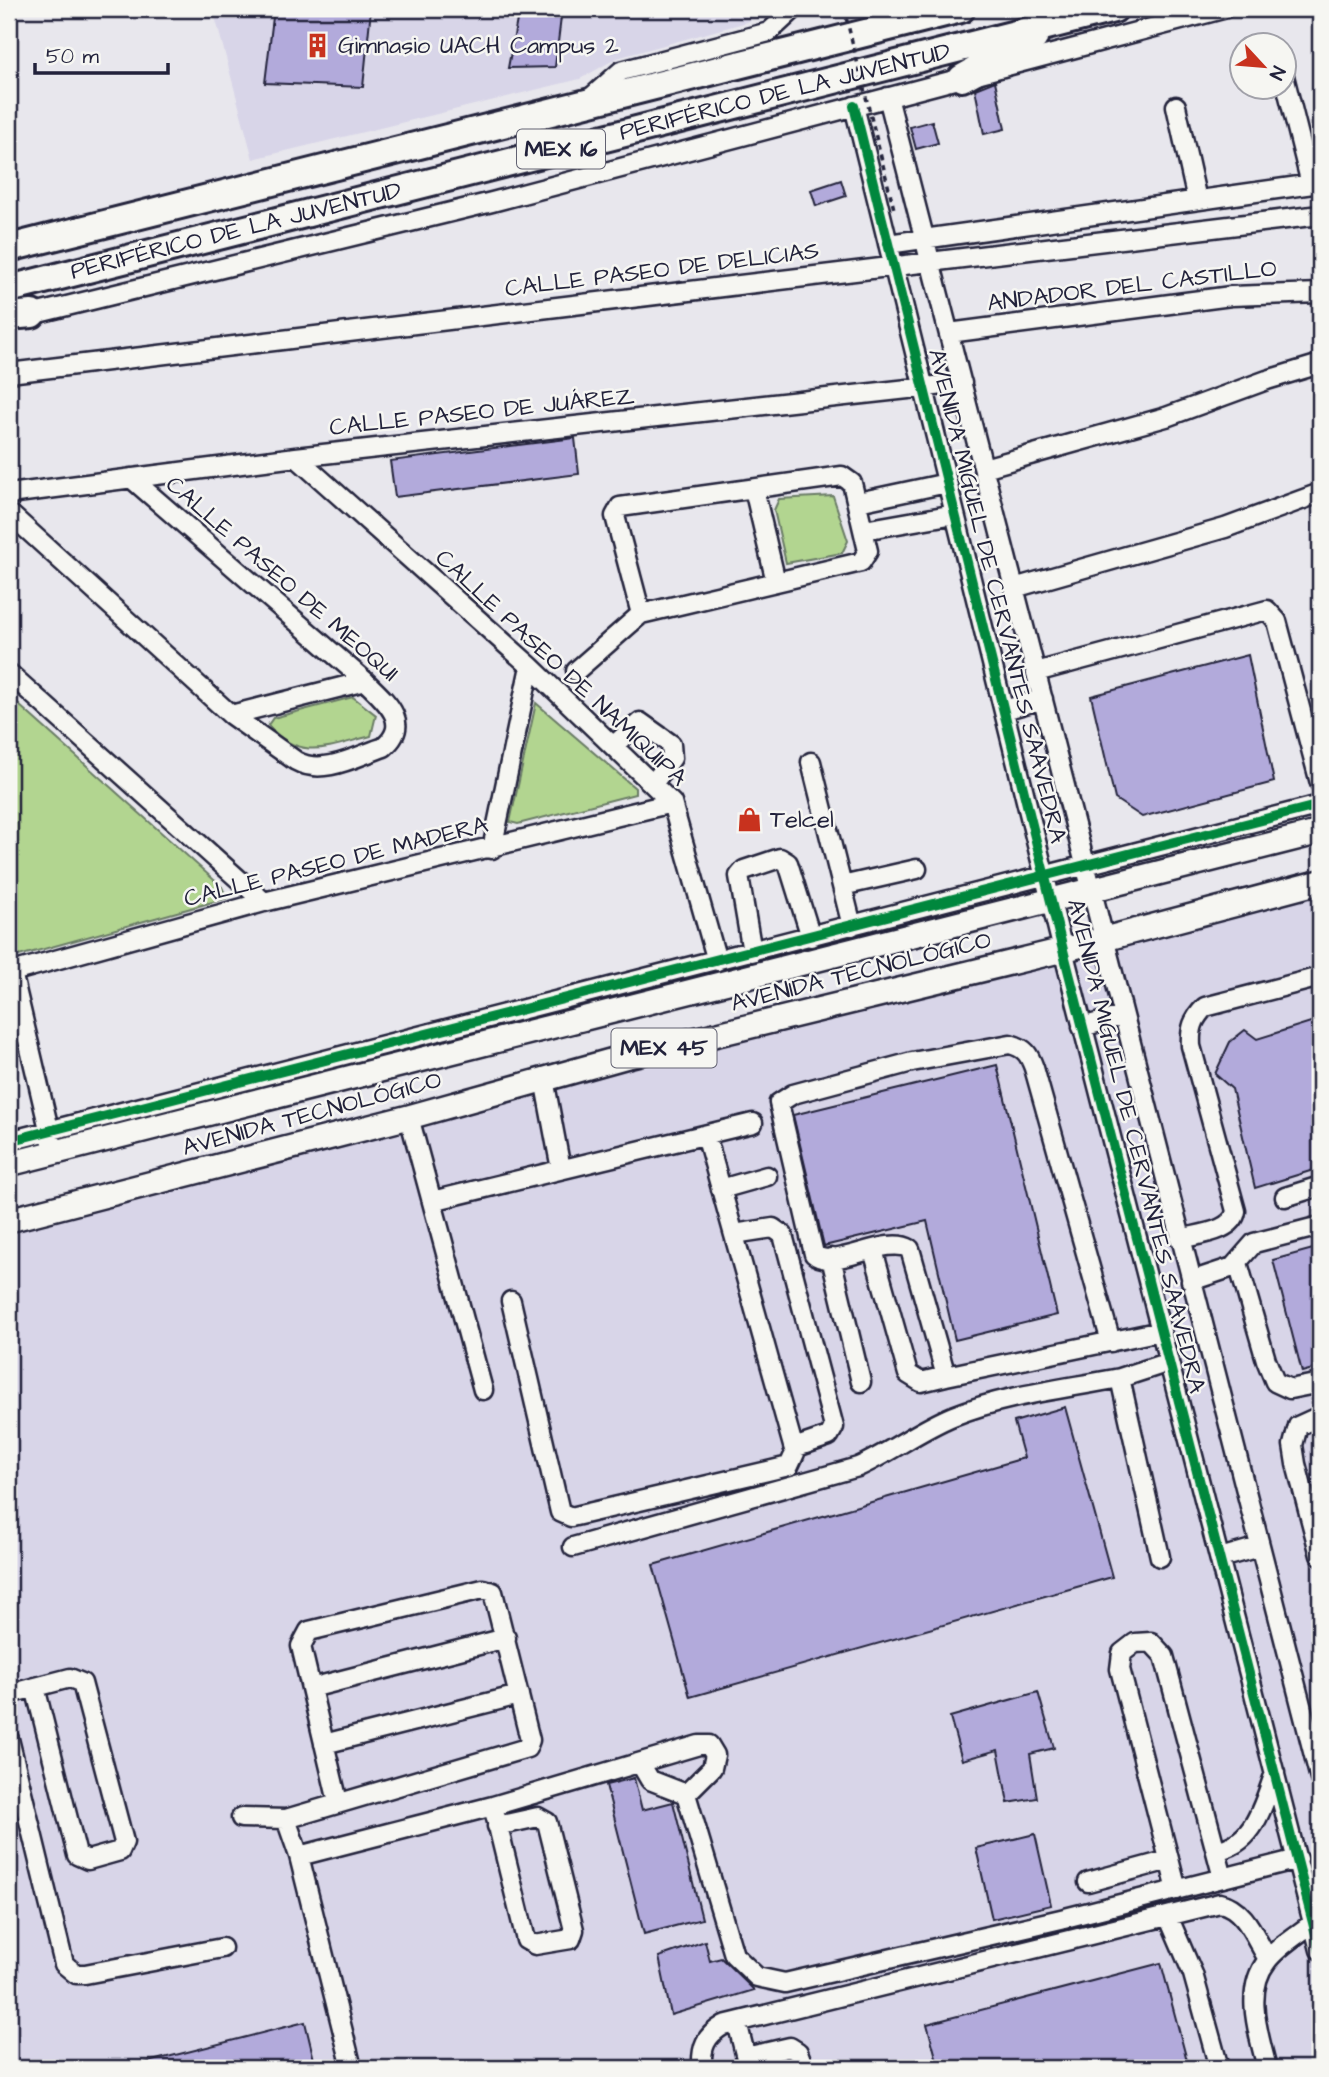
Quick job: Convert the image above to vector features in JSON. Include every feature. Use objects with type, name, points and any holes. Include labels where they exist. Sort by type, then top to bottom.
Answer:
[{"type":"highway","name":"PERIFÉRICO DE LA JUVENTUD","points":[[9,248],[961,9]]},
{"type":"highway","name":"PERIFÉRICO DE LA JUVENTUD","points":[[9,289],[1114,9]]},
{"type":"highway","points":[[962,78],[1069,20]]},
{"type":"main road","name":"AVENIDA TECNOLÓGICO","points":[[9,1164],[52,1141],[1048,888],[1090,888],[1320,832]]},
{"type":"main road","name":"AVENIDA TECNOLÓGICO","points":[[9,1220],[409,1117],[544,1079],[1063,950],[1320,882]]},
{"type":"street","points":[[587,101],[621,71],[769,32],[794,9]]},
{"type":"street","points":[[17,317],[492,202],[1223,9]]},
{"type":"street","name":"AVENIDA MIGUEL DE CERVANTES SAAVEDRA","points":[[888,97],[1320,1779]]},
{"type":"street","points":[[888,244],[1316,183],[1292,102]]},
{"type":"street","name":"AVENIDA MIGUEL DE CERVANTES SAAVEDRA","points":[[854,106],[1082,1027],[1320,1950]]},
{"type":"street","points":[[1176,106],[1198,200]]},
{"type":"street","name":"CALLE PASEO DE DELICIAS","points":[[9,373],[1320,215]]},
{"type":"street","name":"ANDADOR DEL CASTILLO","points":[[949,333],[1231,296],[1320,293]]},
{"type":"street","points":[[984,468],[1166,417],[1267,380],[1320,364]]},
{"type":"street","name":"CALLE PASEO DE JUÁREZ","points":[[9,495],[296,457],[962,383]]},
{"type":"street","name":"CALLE PASEO DE NAMIQUIPA","points":[[296,457],[530,666],[672,803],[717,961]]},
{"type":"street","points":[[576,671],[641,614],[861,562],[867,556],[864,530],[859,502],[850,479],[842,476],[620,507],[615,516],[641,614]]},
{"type":"street","name":"CALLE PASEO DE MEOQUI","points":[[9,513],[231,715],[296,761],[305,766],[322,767],[384,747],[394,735],[397,719],[394,710],[365,681],[131,478]]},
{"type":"street","points":[[859,502],[947,483]]},
{"type":"street","points":[[754,489],[776,582]]},
{"type":"street","points":[[1014,588],[1225,528],[1320,493]]},
{"type":"street","points":[[864,530],[955,514]]},
{"type":"street","points":[[1036,672],[1267,610],[1277,621],[1320,783]]},
{"type":"street","points":[[492,849],[530,666]]},
{"type":"street","points":[[9,673],[264,902]]},
{"type":"street","points":[[231,715],[365,681]]},
{"type":"street","points":[[1004,710],[1043,699]]},
{"type":"street","points":[[613,746],[640,722],[671,744],[672,758],[653,784]]},
{"type":"street","points":[[811,762],[852,926]]},
{"type":"street","name":"CALLE PASEO DE MADERA","points":[[10,971],[264,902],[492,849],[672,803]]},
{"type":"street","points":[[9,1141],[52,1141],[852,926],[1048,888],[1085,865],[1320,805]]},
{"type":"street","points":[[752,952],[739,876],[744,870],[780,858],[788,863],[811,937]]},
{"type":"street","points":[[842,886],[918,869]]},
{"type":"street","points":[[10,971],[52,1141]]},
{"type":"street","points":[[1180,1239],[1227,1226],[1235,1219],[1236,1211],[1191,1045],[1190,1030],[1196,1016],[1205,1007],[1320,977]]},
{"type":"street","points":[[1082,1027],[1122,1016]]},
{"type":"street","points":[[946,1376],[910,1249],[897,1245],[820,1259],[812,1250],[778,1109],[783,1098],[912,1062],[1010,1044],[1020,1047],[1029,1054],[1034,1068],[1111,1342]]},
{"type":"street","points":[[544,1079],[561,1170]]},
{"type":"street","points":[[409,1117],[483,1390]]},
{"type":"street","points":[[432,1200],[753,1123]]},
{"type":"street","points":[[510,1301],[561,1512],[564,1515],[571,1517],[789,1466],[794,1459],[794,1448],[706,1135]]},
{"type":"street","points":[[721,1189],[767,1175]]},
{"type":"street","points":[[1285,1197],[1320,1186]]},
{"type":"street","points":[[1191,1281],[1229,1269],[1254,1243],[1320,1226]]},
{"type":"street","points":[[734,1234],[773,1228],[783,1235],[834,1427],[829,1436],[794,1448]]},
{"type":"street","points":[[873,1250],[908,1374],[920,1382],[1161,1331]]},
{"type":"street","points":[[831,1258],[861,1382]]},
{"type":"street","points":[[1238,1262],[1261,1346],[1275,1382],[1290,1389],[1320,1383]]},
{"type":"street","points":[[573,1547],[858,1467],[900,1447],[930,1427],[988,1404],[1120,1378],[1169,1362]]},
{"type":"street","points":[[1120,1378],[1160,1557]]},
{"type":"street","points":[[1320,1416],[1298,1426],[1293,1445],[1320,1555]]},
{"type":"street","points":[[1220,1558],[1259,1547]]},
{"type":"street","points":[[241,1818],[286,1819],[522,1751],[530,1740],[496,1596],[483,1589],[309,1631],[301,1646],[338,1802]]},
{"type":"street","points":[[311,1688],[506,1638]]},
{"type":"street","points":[[1177,1890],[1120,1669],[1120,1659],[1126,1647],[1144,1641],[1157,1646],[1164,1656],[1223,1878]]},
{"type":"street","points":[[9,1694],[70,1678],[82,1683],[86,1689],[124,1842],[120,1851],[88,1860],[78,1855],[35,1688]]},
{"type":"street","points":[[324,1744],[519,1695]]},
{"type":"street","points":[[9,1740],[64,1964],[69,1970],[85,1974],[222,1948]]},
{"type":"street","points":[[299,1856],[493,1806],[699,1745],[709,1745],[715,1755],[712,1768],[686,1794]]},
{"type":"street","points":[[640,1763],[650,1780],[686,1794]]},
{"type":"street","points":[[1216,1850],[1234,1846],[1250,1832],[1275,1773]]},
{"type":"street","points":[[686,1794],[734,1955],[745,1969],[768,1981],[803,1980],[1298,1859]]},
{"type":"street","points":[[493,1806],[497,1826],[526,1940],[535,1945],[571,1939],[574,1930],[547,1822],[538,1817],[497,1826]]},
{"type":"street","points":[[286,1819],[299,1856],[352,2068]]},
{"type":"street","points":[[1088,1882],[1169,1860]]},
{"type":"street","points":[[702,2068],[701,2052],[712,2032],[737,2022],[1220,1903],[1232,1905],[1241,1914],[1268,1959]]},
{"type":"street","points":[[1168,1916],[1193,1974],[1219,2068]]},
{"type":"street","points":[[1267,2068],[1255,2017],[1256,1987],[1268,1959],[1314,1922]]},
{"type":"street","points":[[737,2022],[747,2063],[790,2047],[798,2052],[804,2068]]},
{"type":"path","points":[[844,9],[894,209]]},
{"type":"shaded area","points":[[213,9],[770,9],[747,22],[617,58],[580,79],[253,159]]},
{"type":"shaded area","points":[[1320,887],[1320,2068],[9,2068],[9,1228]]},
{"type":"green space","points":[[833,496],[848,541],[842,553],[786,563],[774,510],[779,499]]},
{"type":"green space","points":[[9,696],[222,887],[227,898],[19,956],[9,951]]},
{"type":"green space","points":[[353,697],[376,715],[371,736],[329,747],[304,748],[280,737],[268,725],[273,718]]},
{"type":"green space","points":[[536,703],[635,788],[635,794],[518,824],[510,822]]},
{"type":"building","name":"Gimnasio UACH Campus 2","points":[[274,9],[371,9],[363,87],[265,83]]},
{"type":"building","points":[[519,9],[562,9],[555,67],[508,68]]},
{"type":"building","points":[[995,81],[1005,129],[984,134],[975,89]]},
{"type":"building","points":[[932,121],[938,143],[916,149],[910,127]]},
{"type":"building","points":[[841,180],[846,196],[816,206],[811,190]]},
{"type":"building","points":[[575,438],[579,474],[395,497],[390,461]]},
{"type":"building","points":[[1248,655],[1274,782],[1142,817],[1115,799],[1091,696]]},
{"type":"building","points":[[1320,1019],[1320,1168],[1255,1188],[1232,1089],[1215,1074],[1230,1042],[1245,1030],[1257,1039]]},
{"type":"building","points":[[997,1065],[1057,1315],[955,1340],[927,1221],[824,1246],[793,1115]]},
{"type":"building","points":[[1320,1247],[1320,1367],[1302,1372],[1273,1260]]},
{"type":"building","points":[[1065,1407],[1112,1577],[690,1697],[653,1565],[1024,1458],[1014,1422]]},
{"type":"building","points":[[1038,1692],[1054,1748],[1030,1754],[1037,1798],[1008,1803],[998,1750],[962,1760],[950,1717]]},
{"type":"building","points":[[634,1778],[642,1810],[673,1802],[702,1919],[644,1934],[606,1785]]},
{"type":"building","points":[[1035,1834],[1051,1905],[992,1919],[976,1848]]},
{"type":"building","points":[[705,1941],[710,1961],[721,1958],[754,1990],[671,2015],[659,1957]]},
{"type":"building","points":[[1161,1963],[1189,2068],[939,2068],[927,2024]]},
{"type":"building","points":[[305,2022],[316,2068],[145,2068],[144,2063]]},
{"type":"cycle path","points":[[854,106],[1063,950],[1320,1950]]},
{"type":"cycle path","points":[[9,1141],[1320,805]]},
{"type":"place","name":"Gimnasio UACH Campus 2","points":[[318,46]]},
{"type":"place","name":"Telcel","points":[[750,820]]}]
